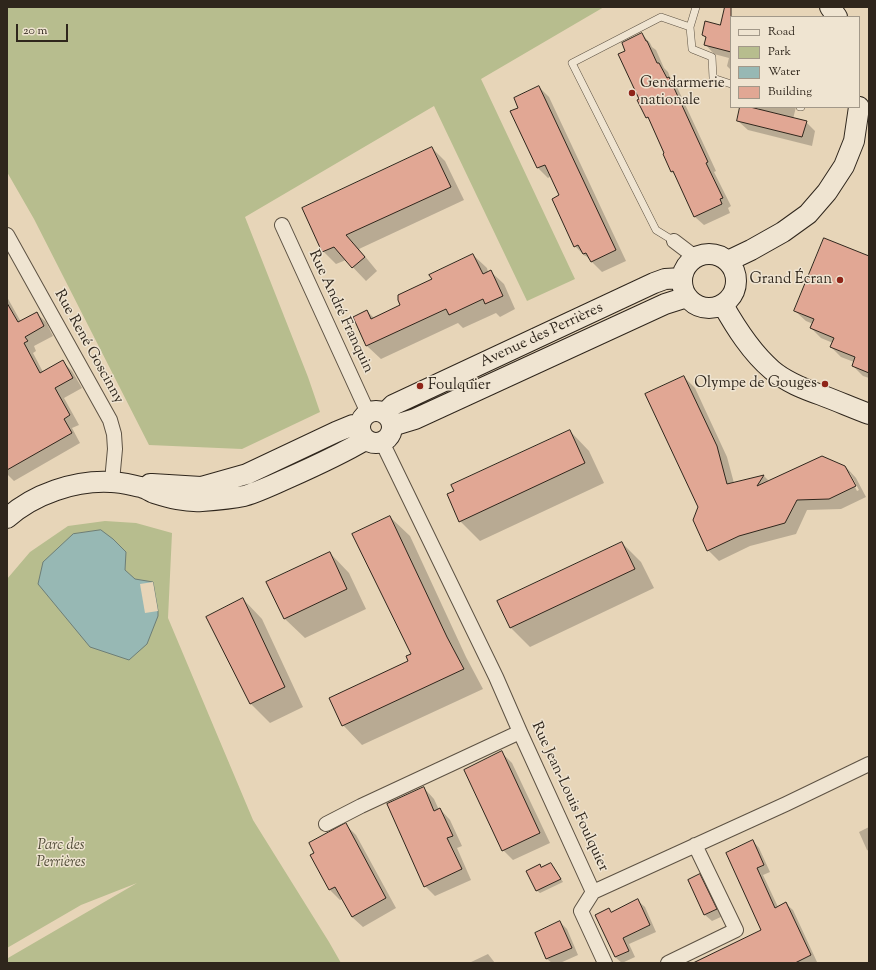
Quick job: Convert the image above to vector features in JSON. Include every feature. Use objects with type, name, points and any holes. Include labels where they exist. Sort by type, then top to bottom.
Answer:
[{"type":"street","points":[[830,7],[836,16]]},
{"type":"street","points":[[728,261],[783,232],[808,214],[827,192],[844,166],[854,141],[859,108]]},
{"type":"street","name":"Rue André Franquin","points":[[282,226],[375,426]]},
{"type":"street","name":"Rue René Goscinny","points":[[7,235],[11,253],[110,420],[114,434],[115,449],[112,482]]},
{"type":"street","points":[[674,241],[695,257]]},
{"type":"street","points":[[706,253],[718,255],[728,261],[735,271],[736,284],[732,296],[723,304],[710,308],[698,306],[688,297],[683,288],[682,278],[686,266],[695,257],[706,253]]},
{"type":"street","name":"Avenue des Perrières","points":[[7,518],[15,510],[32,500],[51,492],[89,482],[112,482],[143,487],[153,492],[179,500],[200,501],[220,500],[245,495],[266,488],[346,451],[375,426],[394,405],[654,283],[665,279],[682,278]]},
{"type":"street","name":"Avenue des Perrières","points":[[375,426],[415,419],[665,304],[688,297]]},
{"type":"street","points":[[723,304],[732,322],[759,358],[772,371],[794,385],[869,414]]},
{"type":"street","name":"Rue Jean-Louis Foulquier","points":[[375,426],[496,677],[593,892],[786,804],[869,764]]},
{"type":"street","points":[[326,824],[520,732]]},
{"type":"street","points":[[668,963],[736,930],[695,845]]},
{"type":"street","points":[[593,892],[581,911],[605,963]]},
{"type":"lane","points":[[696,7],[690,27],[692,49],[712,57],[714,78],[730,84]]},
{"type":"lane","points":[[674,241],[656,230],[572,63],[661,17],[690,27]]},
{"type":"green space","points":[[7,7],[604,7],[481,79],[575,279],[527,301],[434,106],[245,217],[308,377],[320,412],[242,449],[149,445],[34,219],[7,172]]},
{"type":"green space","name":"Parc des Perrières","points":[[105,521],[136,523],[172,533],[168,618],[253,820],[341,963],[7,963],[7,956],[8,958],[137,883],[81,905],[7,948],[7,579],[30,552],[68,526]]},
{"type":"water","points":[[101,530],[126,552],[125,570],[135,579],[153,582],[158,616],[147,644],[129,660],[90,647],[38,584],[43,562],[73,534]]},
{"type":"pier","points":[[153,582],[158,611],[145,613],[140,584]]},
{"type":"building","points":[[725,7],[731,7],[730,52],[704,45],[706,37],[702,35],[705,21],[720,25]]},
{"type":"building","points":[[642,33],[657,63],[659,63],[667,78],[669,77],[708,162],[706,163],[723,198],[720,199],[722,204],[694,217],[673,171],[671,172],[648,117],[646,118],[637,100],[639,99],[618,54],[625,51],[622,43]]},
{"type":"building","points":[[539,86],[616,250],[591,262],[586,253],[583,254],[578,245],[574,247],[552,199],[559,195],[545,165],[537,168],[510,111],[518,108],[514,98]]},
{"type":"building","points":[[740,108],[754,108],[807,121],[802,137],[737,121]]},
{"type":"building","points":[[432,147],[451,187],[346,235],[365,257],[352,268],[334,247],[322,252],[302,208]]},
{"type":"building","points":[[824,238],[869,256],[869,373],[852,366],[855,357],[830,347],[834,338],[810,328],[814,319],[794,311]]},
{"type":"building","points":[[473,254],[483,274],[491,270],[503,296],[485,304],[483,299],[449,315],[446,309],[366,346],[353,317],[367,310],[371,319],[400,305],[398,295],[432,279],[429,275]]},
{"type":"building","points":[[7,303],[18,322],[37,312],[44,326],[25,337],[28,341],[24,343],[40,373],[63,360],[73,378],[55,388],[70,415],[64,419],[72,433],[7,470]]},
{"type":"building","points":[[684,376],[717,446],[727,484],[764,475],[757,486],[822,456],[845,466],[856,486],[829,499],[797,500],[785,523],[739,536],[707,551],[693,520],[698,507],[645,394]]},
{"type":"building","points":[[570,430],[585,463],[459,522],[447,494],[454,491],[451,485]]},
{"type":"building","points":[[390,516],[447,637],[464,669],[342,726],[329,698],[408,661],[406,656],[411,654],[352,534]]},
{"type":"building","points":[[622,542],[635,569],[510,628],[497,601]]},
{"type":"building","points":[[330,552],[347,589],[284,619],[266,582]]},
{"type":"building","points":[[243,598],[285,687],[250,704],[206,617]]},
{"type":"building","points":[[502,751],[540,833],[502,851],[464,770]]},
{"type":"building","points":[[424,787],[434,811],[440,808],[453,836],[447,838],[462,869],[424,887],[387,804]]},
{"type":"building","points":[[346,823],[386,898],[352,917],[335,887],[329,890],[310,855],[314,853],[309,843]]},
{"type":"building","points":[[753,840],[764,865],[757,868],[775,908],[786,902],[811,955],[795,963],[693,963],[761,930],[726,853]]},
{"type":"building","points":[[551,863],[561,879],[536,891],[526,871],[540,864],[541,867]]},
{"type":"building","points":[[700,874],[717,909],[704,915],[688,880]]},
{"type":"building","points":[[638,899],[650,925],[623,938],[629,951],[615,957],[595,915],[609,908],[611,912]]},
{"type":"building","points":[[560,921],[572,948],[546,959],[535,933]]},
{"type":"place","name":"Gendarmerie nationale","points":[[632,93]]},
{"type":"place","name":"Grand Écran","points":[[840,280]]},
{"type":"place","name":"Olympe de Gouges","points":[[825,384]]},
{"type":"place","name":"Foulquier","points":[[420,386]]}]
